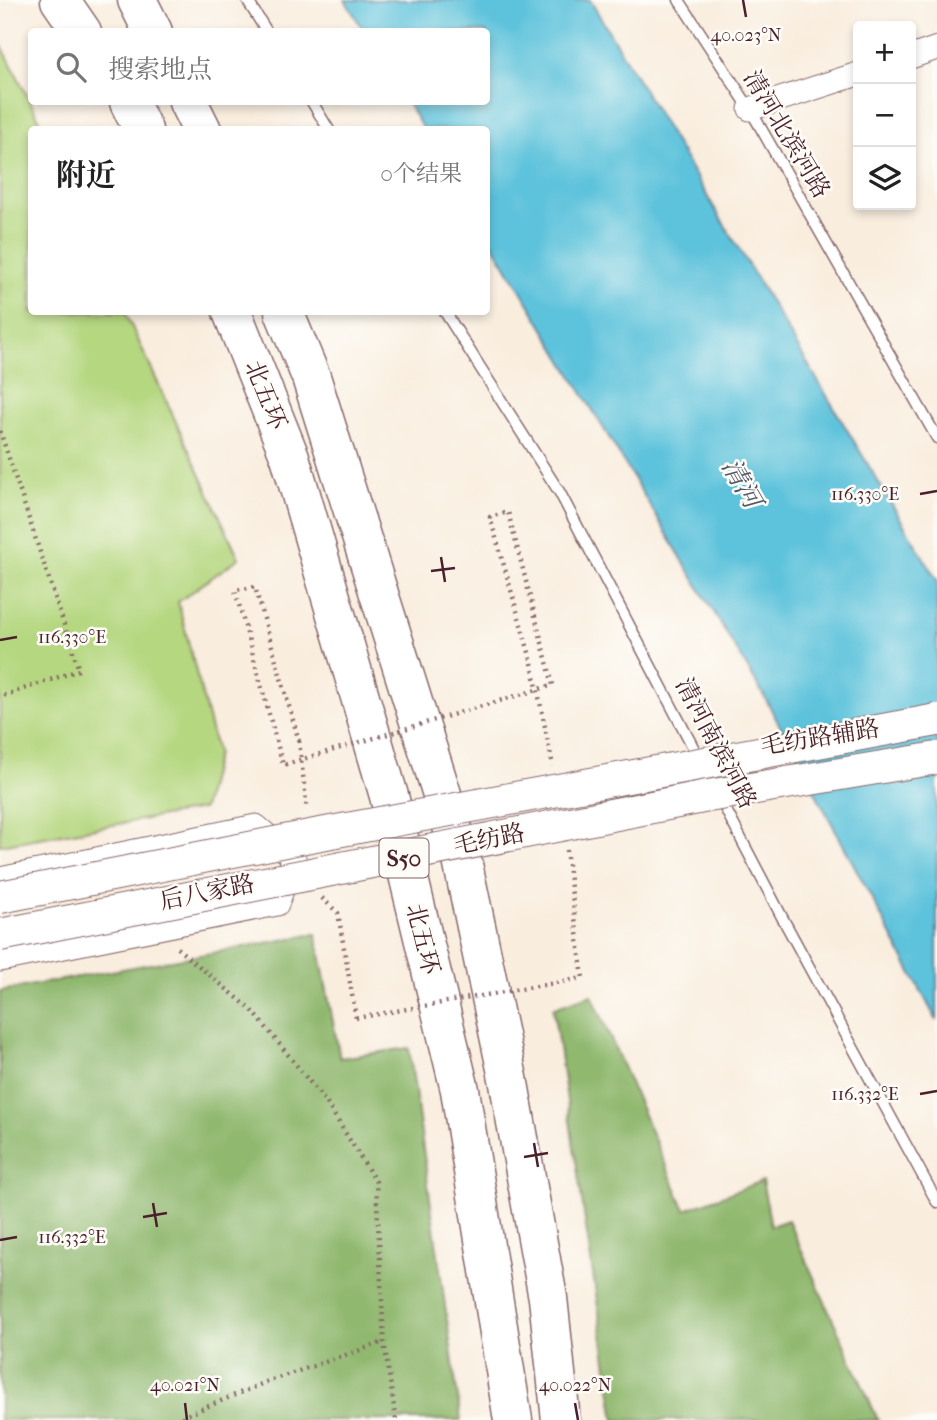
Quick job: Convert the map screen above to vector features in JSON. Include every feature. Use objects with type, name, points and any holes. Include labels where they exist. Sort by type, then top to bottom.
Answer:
[{"type":"highway","points":[[60,0],[79,28]]},
{"type":"highway","points":[[77,0],[91,28]]},
{"type":"highway","points":[[137,0],[151,28]]},
{"type":"highway","points":[[130,105],[141,126]]},
{"type":"highway","points":[[190,105],[200,126]]},
{"type":"highway","name":"北五环","points":[[233,315],[290,457],[389,796],[460,1090],[513,1420]]},
{"type":"highway","name":"北五环","points":[[285,315],[310,377],[461,855],[508,1078],[546,1285],[561,1420]]},
{"type":"main road","name":"毛纺路","points":[[0,897],[329,832],[937,720]]},
{"type":"main road","name":"毛纺路","points":[[0,935],[708,796],[937,758]]},
{"type":"street","points":[[916,55],[937,48]]},
{"type":"street","points":[[750,109],[853,76]]},
{"type":"street","name":"毛纺路辅路","points":[[712,780],[937,744]]},
{"type":"street","name":"后八家路","points":[[0,879],[256,827],[294,858],[276,904],[0,960]]},
{"type":"lane","points":[[247,0],[264,28]]},
{"type":"lane","name":"清河北滨河路","points":[[679,0],[750,109],[937,438]]},
{"type":"lane","points":[[314,105],[327,126]]},
{"type":"lane","name":"清河南滨河路","points":[[447,315],[560,493],[937,1202]]},
{"type":"path","points":[[0,431],[79,670],[0,697]]},
{"type":"path","points":[[308,816],[299,741],[255,587],[235,590],[283,765],[553,685],[508,512],[490,517],[532,663],[554,771]]},
{"type":"path","points":[[320,896],[338,914],[356,1018],[583,978],[572,891]]},
{"type":"path","points":[[177,948],[252,1010],[326,1102],[376,1182],[384,1342],[396,1420]]},
{"type":"path","points":[[175,1420],[266,1382],[384,1342]]},
{"type":"green space","points":[[0,42],[28,97],[28,105],[32,105],[42,126],[28,126],[28,315],[126,315],[239,558],[178,602],[217,753],[203,809],[0,845]]},
{"type":"green space","points":[[316,934],[340,1058],[409,1048],[461,1420],[0,1420],[0,991]]},
{"type":"green space","points":[[592,995],[685,1210],[762,1181],[771,1226],[788,1220],[878,1420],[615,1420],[553,1008]]},
{"type":"water","name":"清河","points":[[345,0],[590,0],[937,580],[937,1021],[763,694],[490,239],[490,126],[421,126],[409,105],[490,105],[490,28],[362,28]]}]
